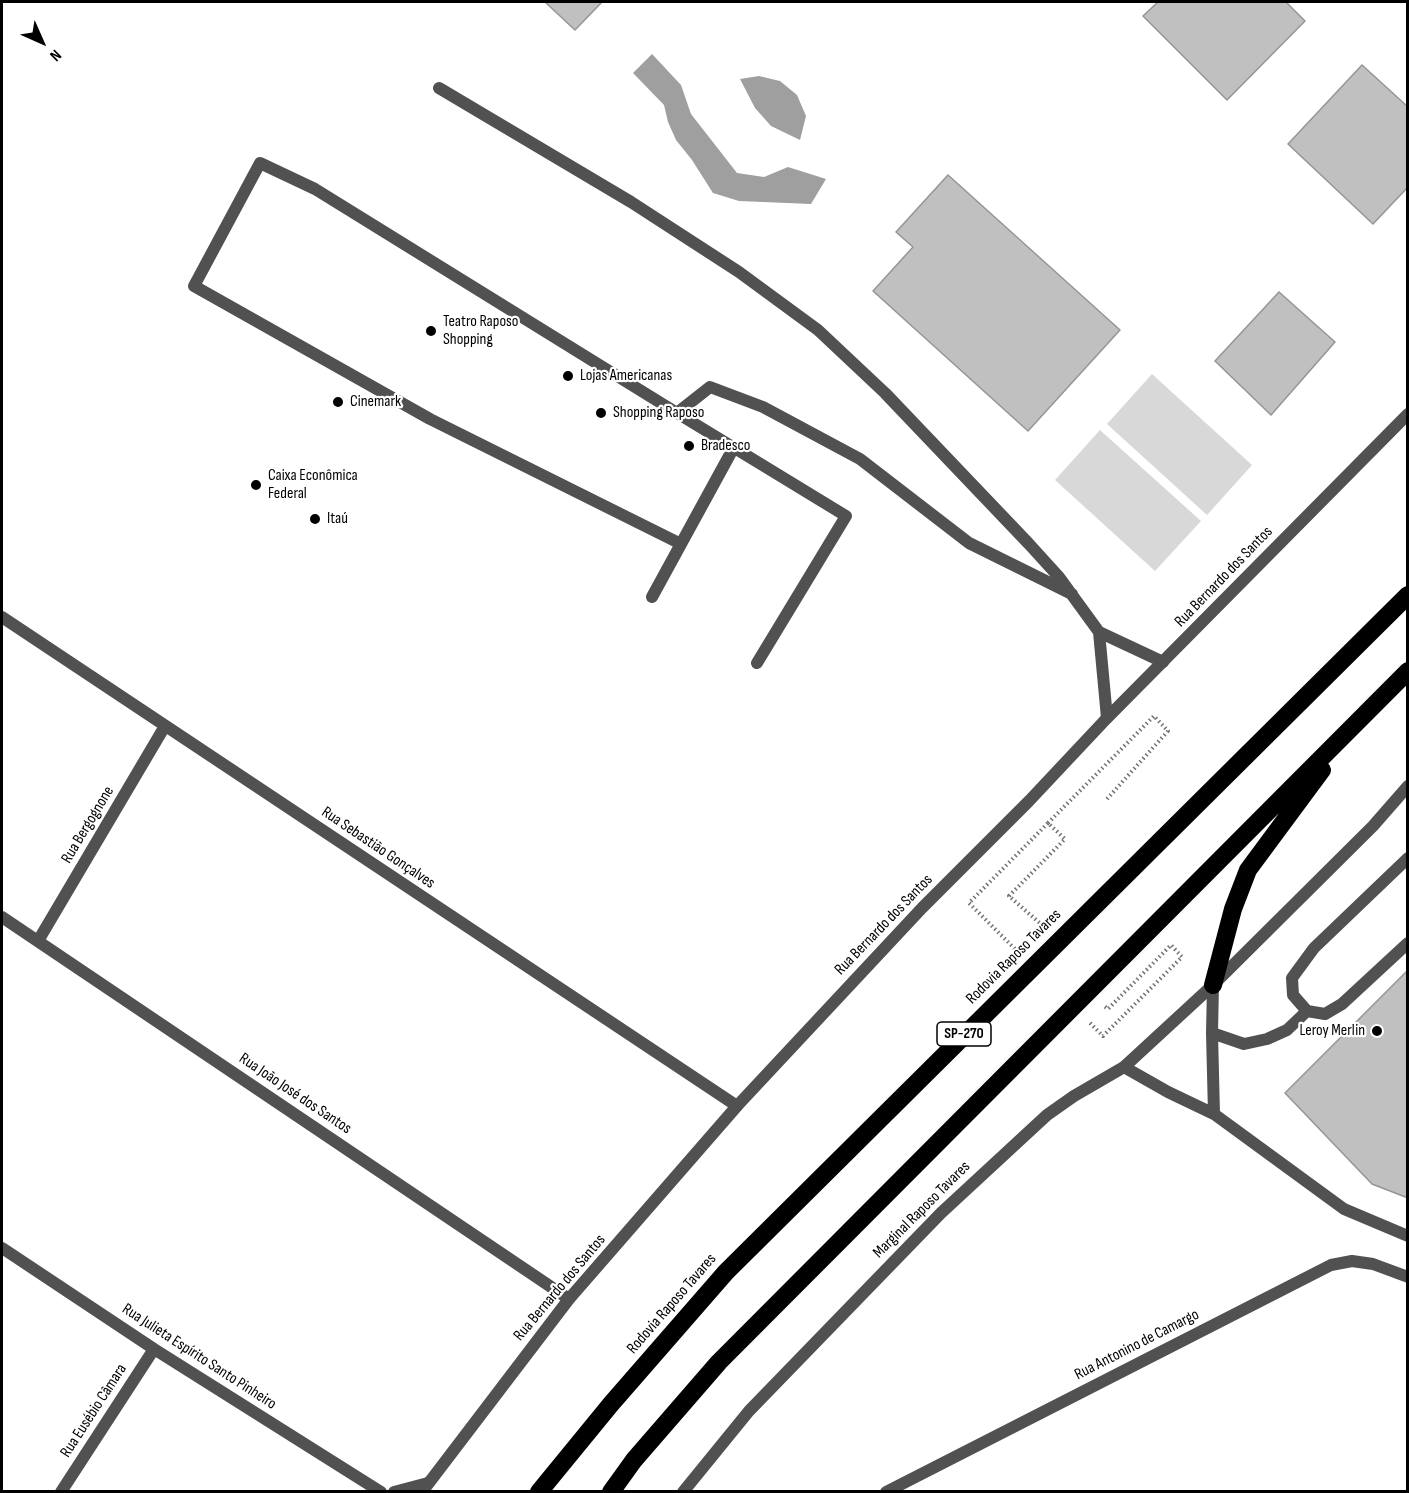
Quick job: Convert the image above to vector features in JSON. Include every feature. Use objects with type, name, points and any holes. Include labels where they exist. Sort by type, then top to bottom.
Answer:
[{"type":"highway","name":"Rodovia Raposo Tavares","points":[[539,1491],[726,1272],[1407,595]]},
{"type":"highway","points":[[611,1491],[634,1460],[719,1362],[1407,671]]},
{"type":"highway","points":[[1214,985],[1233,909],[1248,870],[1357,722]]},
{"type":"street","points":[[439,88],[631,202],[739,272],[818,330],[885,393],[1029,544],[1072,594],[1099,632],[1164,662]]},
{"type":"street","points":[[681,544],[430,419],[195,286],[260,163],[315,189],[846,516],[757,663]]},
{"type":"street","points":[[677,413],[710,387],[762,407],[860,459],[969,543],[1072,594]]},
{"type":"street","name":"Rua Bernardo dos Santos","points":[[425,1487],[569,1299],[736,1106],[922,908],[1407,414]]},
{"type":"street","points":[[652,597],[734,447]]},
{"type":"street","name":"Rua Sebastião Gonçalves","points":[[2,617],[736,1106]]},
{"type":"street","points":[[1099,632],[1107,718]]},
{"type":"street","name":"Rua Bergognone","points":[[38,940],[165,726]]},
{"type":"street","name":"Marginal Raposo Tavares","points":[[683,1491],[749,1411],[941,1213],[1047,1115],[1074,1096],[1124,1067],[1214,985],[1373,825],[1407,786]]},
{"type":"street","points":[[1407,858],[1314,948],[1292,978],[1293,994],[1306,1011],[1325,1014],[1342,1004],[1407,944]]},
{"type":"street","name":"Rua João José dos Santos","points":[[2,917],[569,1299]]},
{"type":"street","points":[[1214,985],[1212,1034],[1214,1114]]},
{"type":"street","points":[[1212,1034],[1244,1044],[1287,1030],[1306,1011]]},
{"type":"street","points":[[1124,1067],[1214,1114],[1344,1209],[1407,1236]]},
{"type":"street","name":"Rua Julieta Espírito Santo Pinheiro","points":[[2,1248],[154,1349],[381,1491]]},
{"type":"street","name":"Rua Antonino de Camargo","points":[[886,1491],[1331,1265],[1352,1261],[1373,1264],[1407,1277]]},
{"type":"street","name":"Rua Eusébio Câmara","points":[[61,1491],[154,1349]]},
{"type":"street","points":[[394,1491],[425,1487]]},
{"type":"path","points":[[1048,823],[1154,716],[1168,730],[1107,799]]},
{"type":"path","points":[[1009,896],[1059,940]]},
{"type":"shaded area","points":[[652,54],[681,85],[691,114],[737,173],[764,177],[788,167],[826,179],[811,204],[739,201],[713,193],[676,140],[664,105],[633,73]]},
{"type":"shaded area","points":[[759,76],[780,81],[797,95],[806,116],[800,140],[771,126],[755,108],[740,79]]},
{"type":"shaded area","points":[[1152,374],[1252,465],[1207,515],[1107,424]]},
{"type":"shaded area","points":[[1100,430],[1201,521],[1155,571],[1055,480]]},
{"type":"building","points":[[545,2],[602,2],[575,30]]},
{"type":"building","points":[[1158,2],[1286,2],[1305,21],[1227,100],[1143,16]]},
{"type":"building","points":[[1362,65],[1408,107],[1408,187],[1373,224],[1288,144]]},
{"type":"building","points":[[948,175],[1120,330],[1028,431],[873,291],[913,247],[896,232]]},
{"type":"building","points":[[1279,292],[1335,342],[1271,415],[1215,361]]},
{"type":"building","name":"Leroy Merlin","points":[[1408,970],[1408,1198],[1372,1184],[1285,1093]]},
{"type":"place","name":"Teatro Raposo Shopping","points":[[431,331]]},
{"type":"place","name":"Lojas Americanas","points":[[568,376]]},
{"type":"place","name":"Cinemark","points":[[338,402]]},
{"type":"place","name":"Shopping Raposo","points":[[601,413]]},
{"type":"place","name":"Bradesco","points":[[689,446]]},
{"type":"place","name":"Caixa Econômica Federal","points":[[256,485]]},
{"type":"place","name":"Itaú","points":[[315,519]]},
{"type":"place","name":"Leroy Merlin","points":[[1377,1031]]}]
